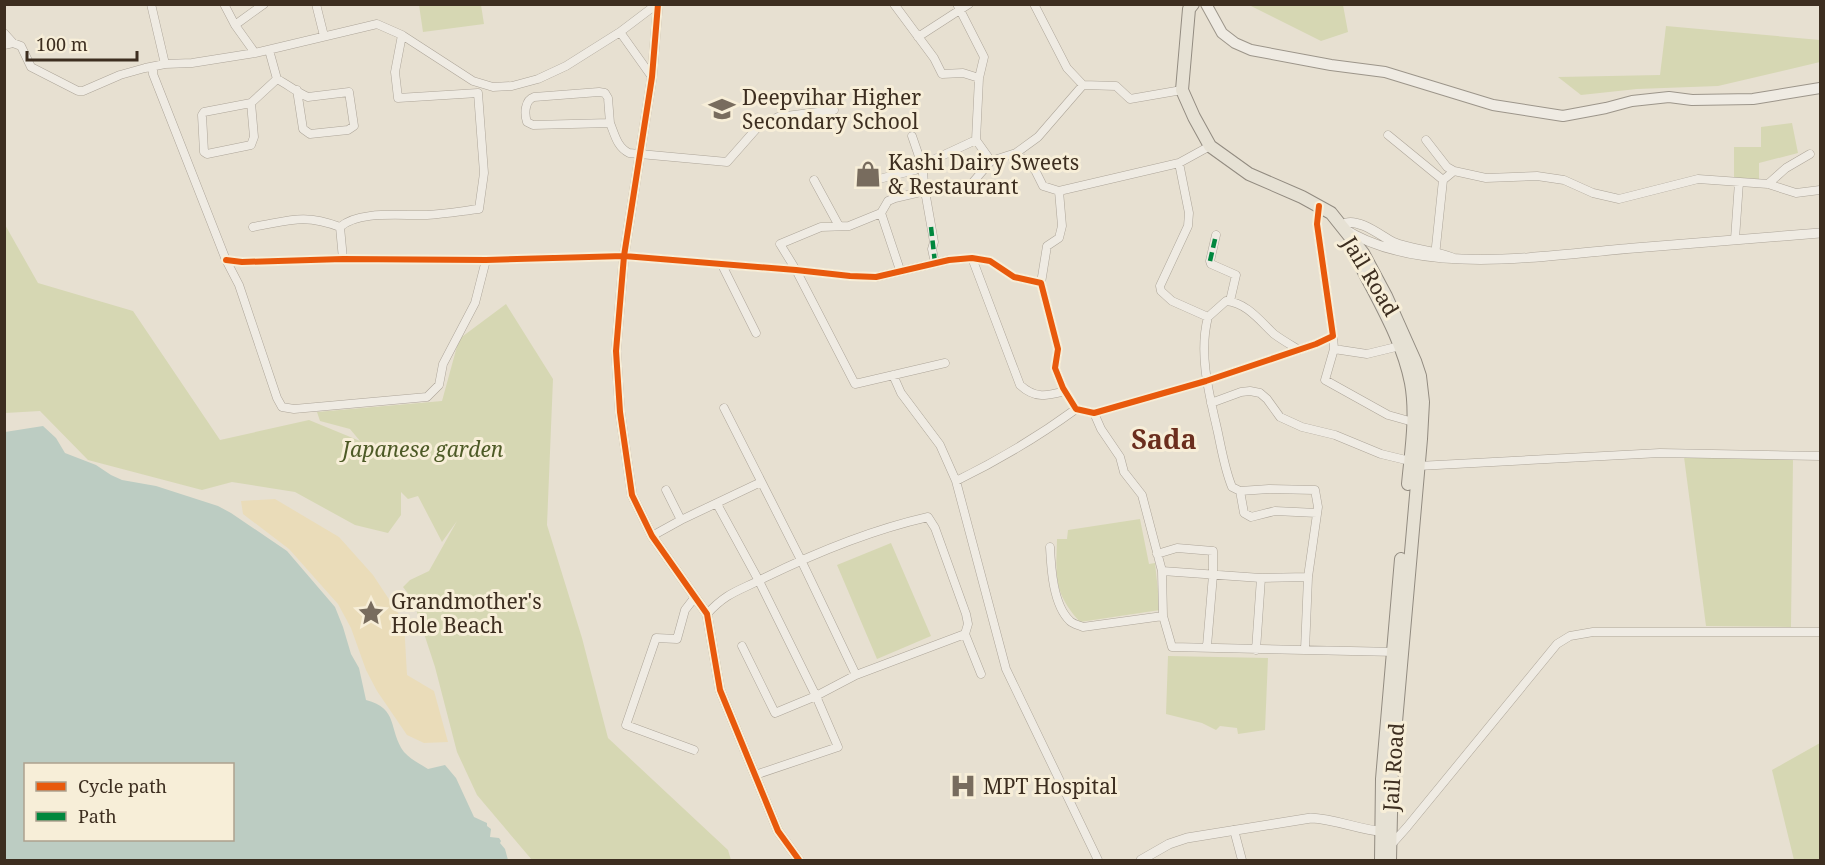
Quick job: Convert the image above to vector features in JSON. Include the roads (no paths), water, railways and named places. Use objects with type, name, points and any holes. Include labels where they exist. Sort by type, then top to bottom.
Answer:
[{"type":"main road","points":[[1193,4],[1189,9],[1182,90],[1210,146],[1249,174],[1331,213],[1342,228]]},
{"type":"main road","points":[[1206,4],[1222,33],[1235,43],[1251,50],[1331,65],[1385,72],[1493,105],[1563,116],[1632,101],[1660,98],[1731,101],[1821,88]]},
{"type":"main road","name":"Jail Road","points":[[1342,228],[1400,346],[1411,385],[1414,463]]},
{"type":"main road","name":"Jail Road","points":[[1342,228],[1363,253],[1386,296],[1415,361],[1420,376],[1423,402],[1414,463],[1397,652],[1384,758],[1384,852],[1390,861]]},
{"type":"street","points":[[151,4],[165,64]]},
{"type":"street","points":[[224,4],[235,25],[255,53]]},
{"type":"street","points":[[235,25],[264,4]]},
{"type":"street","points":[[316,4],[324,36]]},
{"type":"street","points":[[4,33],[13,43],[21,46],[31,67],[78,91],[83,91],[120,75],[165,64],[192,63],[255,53],[377,24],[402,35],[473,81],[493,87],[512,86],[538,79],[566,66],[620,32],[657,4]]},
{"type":"street","points":[[657,4],[652,77],[624,256],[616,351],[620,412],[632,495],[652,536],[707,614],[720,690],[778,831],[799,861]]},
{"type":"street","points":[[894,4],[942,74],[963,73],[979,78]]},
{"type":"street","points":[[918,37],[959,7],[969,4]]},
{"type":"street","points":[[1034,4],[1067,68],[1083,85],[1116,86],[1130,99],[1182,90]]},
{"type":"street","points":[[959,7],[984,57],[979,78],[976,140],[991,161]]},
{"type":"street","points":[[620,32],[652,77]]},
{"type":"street","points":[[340,227],[344,223],[363,216],[430,214],[479,209],[484,173],[478,93],[398,98],[395,72],[402,35]]},
{"type":"street","points":[[4,45],[13,43]]},
{"type":"street","points":[[269,50],[277,79],[297,90],[308,97],[346,91],[349,93],[354,126],[348,130],[307,133],[303,129],[297,90]]},
{"type":"street","points":[[153,67],[153,74],[226,260],[239,285],[277,398],[282,406],[294,409],[427,397],[439,385],[443,364],[475,303],[486,260]]},
{"type":"street","points":[[251,103],[254,137],[251,145],[207,154],[204,152],[202,115],[204,112],[251,103],[277,79]]},
{"type":"street","points":[[945,363],[855,384],[796,270],[780,244],[821,227],[849,226],[881,213],[888,201],[925,191],[968,188],[991,161],[1016,153],[1038,137],[1083,85]]},
{"type":"street","points":[[610,123],[533,125],[527,122],[526,103],[534,97],[605,93],[608,98],[610,123],[622,149],[640,154],[728,162],[757,128],[778,117],[834,110]]},
{"type":"street","points":[[1388,135],[1443,180]]},
{"type":"street","points":[[912,136],[922,165],[935,263]]},
{"type":"street","points":[[863,183],[915,170],[976,140]]},
{"type":"street","points":[[1426,140],[1447,167],[1454,171],[1486,178],[1537,176],[1564,180],[1593,193],[1619,199],[1698,179],[1768,184],[1796,193],[1821,190]]},
{"type":"street","points":[[1016,153],[1035,170],[1043,186],[1059,192],[1179,163],[1210,146]]},
{"type":"street","points":[[1768,184],[1786,168],[1810,154]]},
{"type":"street","points":[[1179,163],[1189,213],[1188,226],[1160,286],[1161,291],[1172,302],[1208,317]]},
{"type":"street","points":[[1436,254],[1443,180],[1454,171]]},
{"type":"street","points":[[814,180],[839,226]]},
{"type":"street","points":[[1735,239],[1739,182]]},
{"type":"street","points":[[1059,192],[1062,226],[1059,238],[1047,246],[1041,283],[1058,349],[1055,368],[1076,409],[1094,413],[1206,381],[1299,350],[1333,336]]},
{"type":"street","points":[[1319,206],[1317,224],[1334,349],[1325,380],[1388,415],[1413,422]]},
{"type":"street","points":[[881,213],[900,270]]},
{"type":"street","points":[[253,227],[293,218],[318,219],[340,227]]},
{"type":"street","points":[[340,227],[343,259]]},
{"type":"street","points":[[1342,228],[1366,241],[1396,250],[1453,258],[1505,261],[1735,239],[1821,234]]},
{"type":"street","points":[[1216,235],[1211,264],[1236,275],[1230,301]]},
{"type":"street","points":[[226,260],[486,260],[624,256],[876,277],[935,263],[972,258],[990,261],[1014,278],[1041,283]]},
{"type":"street","points":[[972,258],[1020,385],[1029,393],[1039,396],[1047,397],[1065,391]]},
{"type":"street","points":[[722,265],[756,333]]},
{"type":"street","points":[[1299,350],[1275,334],[1258,318],[1230,301],[1226,301],[1208,317],[1205,349],[1206,381],[1226,472],[1233,487],[1240,491],[1315,490],[1318,507],[1308,577],[1305,650]]},
{"type":"street","points":[[1334,349],[1367,354],[1400,346]]},
{"type":"street","points":[[893,375],[901,393],[940,445],[956,481],[1006,669],[1098,861]]},
{"type":"street","points":[[1211,403],[1241,392],[1260,393],[1280,417],[1302,427],[1335,435],[1381,454],[1414,463],[1660,453],[1821,456]]},
{"type":"street","points":[[724,408],[856,675]]},
{"type":"street","points":[[956,481],[1003,459],[1036,439],[1076,409]]},
{"type":"street","points":[[1094,413],[1101,429],[1120,457],[1124,472],[1142,495],[1162,571],[1163,615],[1172,647],[1397,652]]},
{"type":"street","points":[[652,536],[761,482]]},
{"type":"street","points":[[666,490],[681,520]]},
{"type":"street","points":[[1240,491],[1244,513],[1251,517],[1275,511],[1317,513]]},
{"type":"street","points":[[717,504],[759,581],[816,696],[838,747],[755,775]]},
{"type":"street","points":[[707,614],[719,600],[801,560],[888,526],[928,517],[935,528],[966,614],[968,624],[965,634],[981,674]]},
{"type":"street","points":[[1050,547],[1052,578],[1062,610],[1071,623],[1083,627],[1163,615]]},
{"type":"street","points":[[1156,554],[1177,548],[1213,551],[1207,646]]},
{"type":"street","points":[[1162,571],[1260,578],[1308,577]]},
{"type":"street","points":[[1256,650],[1260,578]]},
{"type":"street","points":[[694,750],[626,725],[656,638],[677,639],[685,610],[695,597]]},
{"type":"street","points":[[1384,852],[1557,644],[1570,636],[1593,632],[1821,632]]},
{"type":"street","points":[[742,646],[775,713],[816,696],[856,675],[965,634]]},
{"type":"street","points":[[1141,861],[1169,844],[1187,838],[1311,818],[1385,832]]},
{"type":"street","points":[[1234,830],[1242,861]]},
{"type":"place","name":"Deepvihar Higher Secondary School","points":[[722,109]]},
{"type":"place","name":"Kashi Dairy Sweets & Restaurant","points":[[868,174]]},
{"type":"place","name":"Grandmother's Hole Beach","points":[[371,613]]},
{"type":"place","name":"MPT Hospital","points":[[963,786]]},
{"type":"district","name":"Sada","points":[[1164,438]]},
{"type":"park label","name":"Japanese garden","points":[[423,449]]}]
